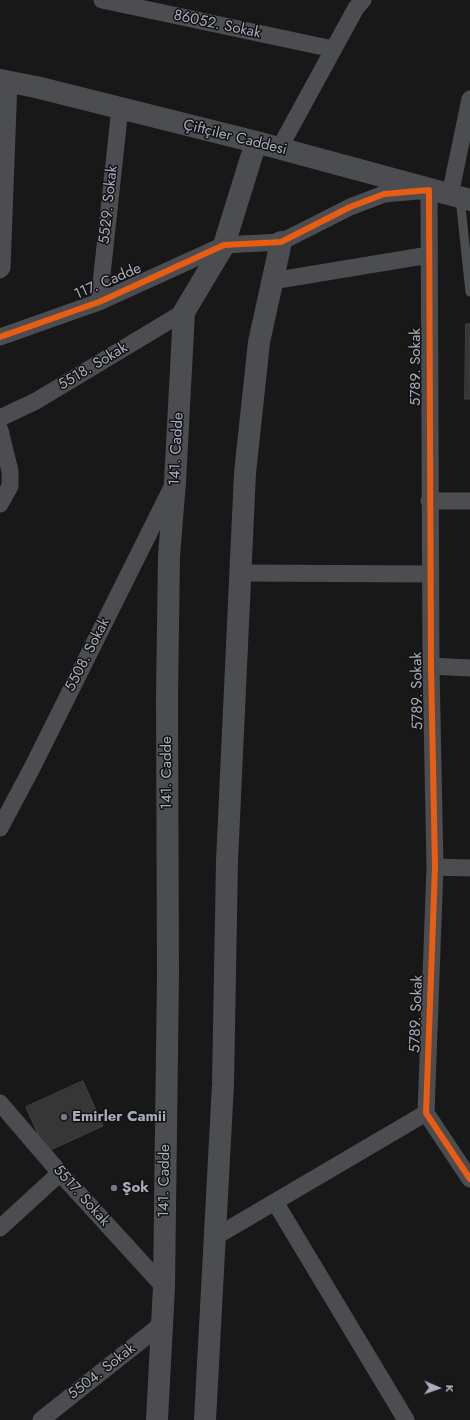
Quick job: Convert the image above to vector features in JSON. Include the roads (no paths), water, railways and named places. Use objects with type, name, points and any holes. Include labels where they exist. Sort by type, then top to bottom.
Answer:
[{"type":"street","name":"86052. Sokak","points":[[102,0],[333,49]]},
{"type":"street","points":[[279,149],[356,8],[363,0]]},
{"type":"street","points":[[1,269],[4,80]]},
{"type":"street","name":"Çiftçiler Caddesi","points":[[4,80],[256,142],[460,198]]},
{"type":"street","points":[[460,198],[470,99]]},
{"type":"street","name":"5529. Sokak","points":[[98,302],[120,108]]},
{"type":"street","name":"141. Cadde","points":[[157,1420],[164,1287],[168,983],[169,556],[175,482],[184,312],[224,245],[256,142]]},
{"type":"street","points":[[224,245],[281,242],[350,207],[384,194],[429,190]]},
{"type":"street","name":"5789. Sokak","points":[[426,1113],[435,867],[430,666],[429,190]]},
{"type":"street","points":[[205,1420],[223,1084],[227,861],[245,473],[259,342],[281,242]]},
{"type":"street","name":"117. Cadde","points":[[0,337],[98,302],[224,245]]},
{"type":"street","points":[[272,281],[429,255]]},
{"type":"street","name":"5518. Sokak","points":[[0,418],[36,401],[184,312]]},
{"type":"street","points":[[0,430],[10,471],[10,486],[0,504]]},
{"type":"street","name":"5508. Sokak","points":[[0,828],[175,482]]},
{"type":"street","points":[[430,501],[470,501]]},
{"type":"street","points":[[240,573],[430,574]]},
{"type":"street","points":[[430,666],[470,668]]},
{"type":"street","points":[[435,867],[470,868]]},
{"type":"street","name":"5517. Sokak","points":[[0,1103],[60,1173],[164,1287]]},
{"type":"street","points":[[215,1237],[426,1113],[470,1179]]},
{"type":"street","points":[[0,1228],[60,1173]]},
{"type":"street","points":[[275,1202],[406,1420]]},
{"type":"street","name":"5504. Sokak","points":[[41,1420],[162,1324]]},
{"type":"lane","points":[[460,198],[470,292]]},
{"type":"place","name":"Emirler Camii","points":[[64,1117]]},
{"type":"place","name":"Şok","points":[[114,1188]]}]
